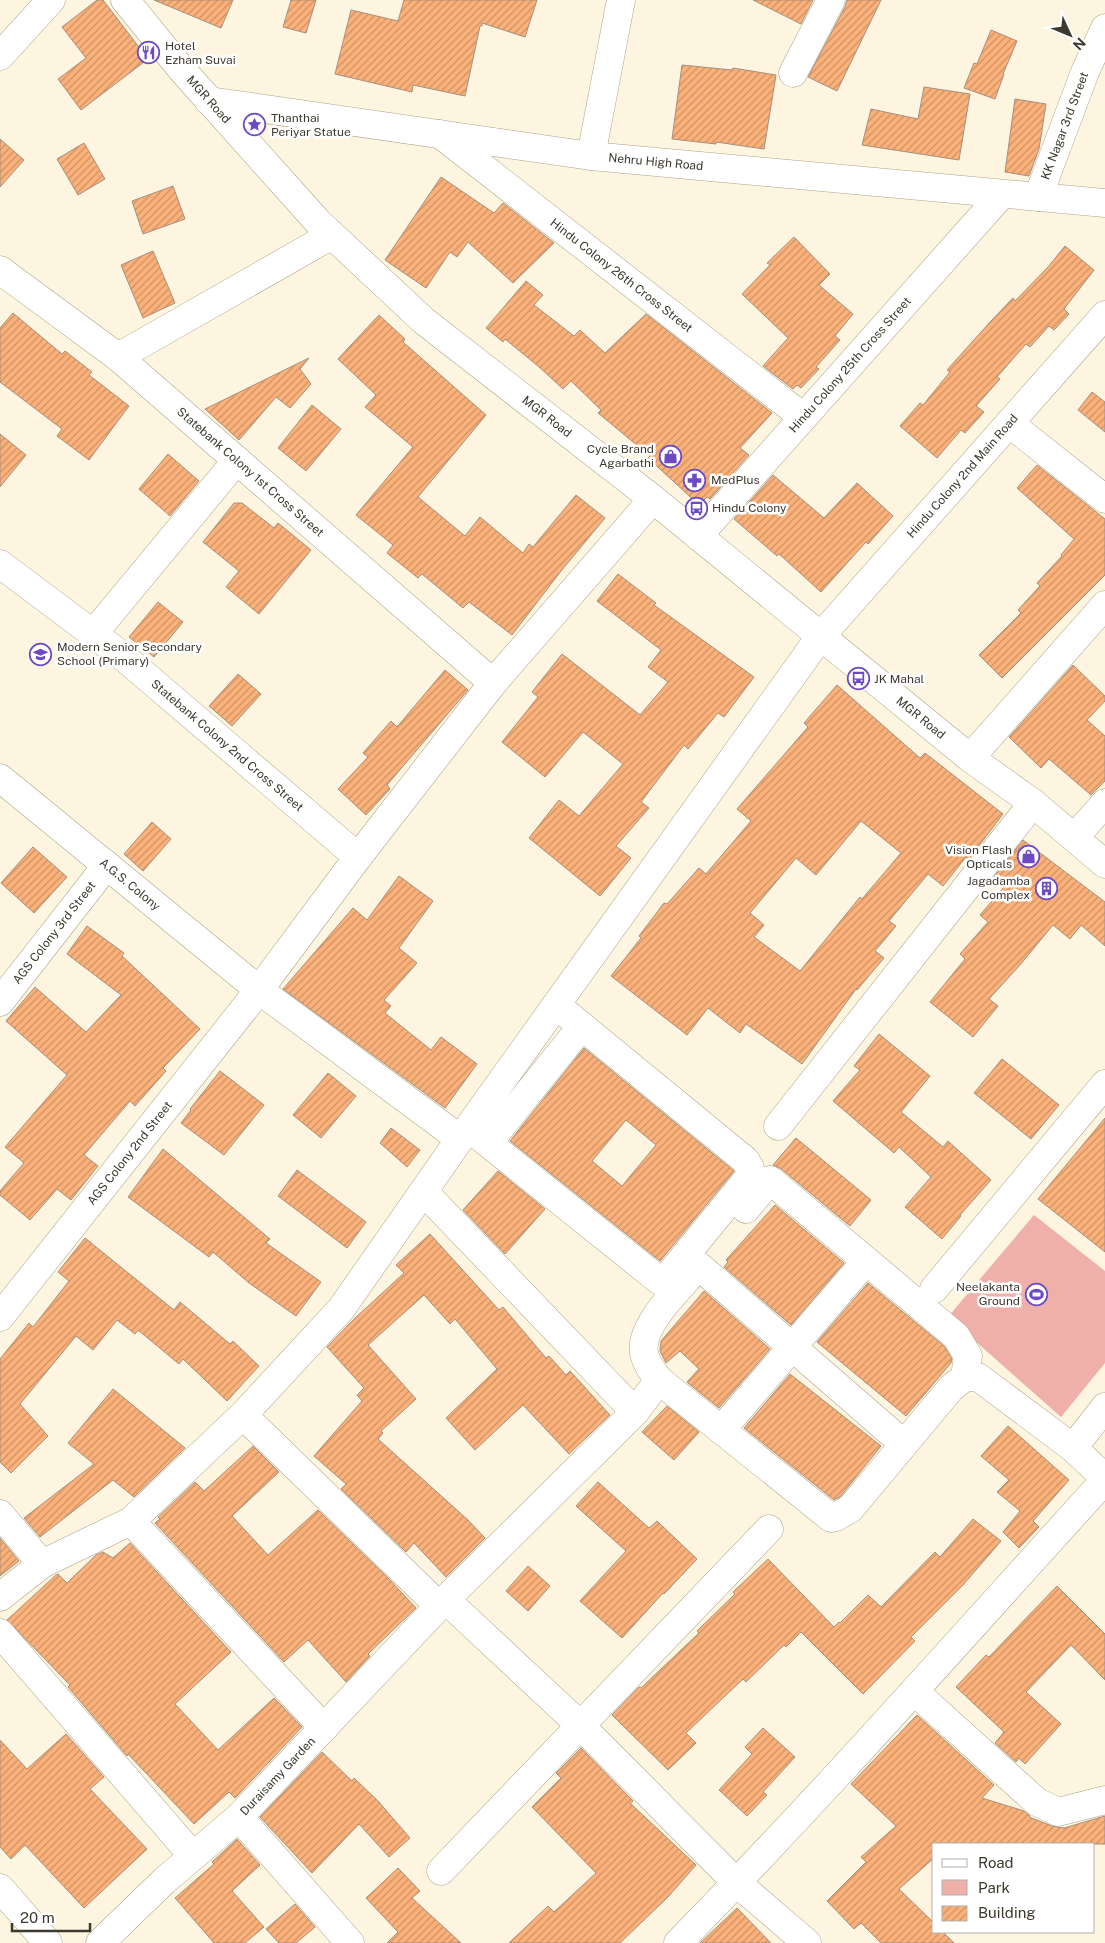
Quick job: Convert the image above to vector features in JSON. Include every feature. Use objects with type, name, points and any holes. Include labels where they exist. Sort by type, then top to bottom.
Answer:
[{"type":"street","points":[[0,56],[52,0]]},
{"type":"street","name":"MGR Road","points":[[125,0],[209,101],[318,222],[424,321],[653,499],[820,637],[970,758],[1033,804],[1105,864]]},
{"type":"street","points":[[591,156],[621,0]]},
{"type":"street","points":[[793,73],[831,0]]},
{"type":"street","name":"KK Nagar 3rd Street","points":[[1038,197],[1085,72],[1105,28]]},
{"type":"street","name":"Nehru High Road","points":[[209,101],[591,156],[1105,203]]},
{"type":"street","name":"Hindu Colony 26th Cross Street","points":[[440,134],[803,417]]},
{"type":"street","name":"Hindu Colony 25th Cross Street","points":[[698,536],[1002,194]]},
{"type":"street","points":[[118,356],[332,235]]},
{"type":"street","name":"Statebank Colony 1st Cross Street","points":[[0,270],[118,356],[494,683]]},
{"type":"street","name":"Hindu Colony 2nd Main Road","points":[[472,1136],[556,1005],[820,637],[1105,315]]},
{"type":"street","points":[[1009,423],[1105,498]]},
{"type":"street","points":[[93,634],[237,460]]},
{"type":"street","name":"AGS Colony 2nd Street","points":[[0,1318],[259,990],[358,857],[494,683],[653,499]]},
{"type":"street","name":"Statebank Colony 2nd Cross Street","points":[[0,564],[120,654],[358,857]]},
{"type":"street","points":[[970,758],[1105,605]]},
{"type":"street","name":"A.G.S. Colony","points":[[0,778],[259,990],[472,1136],[660,1281],[665,1280],[750,1176],[750,1168],[745,1160],[582,1026]]},
{"type":"street","points":[[1074,838],[1105,803]]},
{"type":"street","points":[[778,1126],[1033,804]]},
{"type":"street","name":"AGS Colony 3rd Street","points":[[0,1002],[107,865]]},
{"type":"street","points":[[0,1597],[42,1564],[131,1521],[243,1415],[341,1309],[424,1192],[472,1136],[582,1026],[556,1005]]},
{"type":"street","points":[[934,1289],[1105,1084]]},
{"type":"street","points":[[678,1943],[737,1883],[914,1691],[1105,1479],[1073,1448],[978,1377],[965,1378],[951,1388],[850,1509],[836,1518],[831,1518],[659,1380],[647,1364],[644,1353],[644,1341],[653,1320],[770,1180],[956,1336],[968,1356],[965,1378]]},
{"type":"street","points":[[424,1192],[635,1412]]},
{"type":"street","points":[[721,1430],[866,1261]]},
{"type":"street","points":[[699,1266],[904,1444]]},
{"type":"street","name":"Duraisamy Garden","points":[[100,1943],[164,1882],[239,1817],[442,1603],[635,1412],[659,1380]]},
{"type":"street","points":[[1073,1448],[1105,1408]]},
{"type":"street","points":[[243,1415],[442,1603],[580,1725],[737,1883],[807,1943]]},
{"type":"street","points":[[0,1514],[42,1564]]},
{"type":"street","points":[[131,1521],[324,1728]]},
{"type":"street","points":[[441,1871],[769,1529]]},
{"type":"street","points":[[0,1633],[194,1856]]},
{"type":"street","points":[[914,1691],[1037,1802],[1058,1812],[1105,1800]]},
{"type":"street","points":[[239,1817],[350,1943]]},
{"type":"street","points":[[0,1888],[48,1943]]},
{"type":"green space","name":"Neelakanta Ground","points":[[1034,1215],[1105,1271],[1105,1363],[1061,1417],[948,1317]]},
{"type":"building","points":[[97,0],[103,0],[148,59],[81,110],[58,79],[86,58],[62,27]]},
{"type":"building","points":[[154,0],[233,0],[221,28]]},
{"type":"building","points":[[291,0],[316,0],[306,33],[283,27]]},
{"type":"building","points":[[404,0],[537,0],[525,37],[482,23],[465,96],[413,85],[412,92],[335,74],[351,10],[398,21]]},
{"type":"building","points":[[753,0],[813,0],[801,24]]},
{"type":"building","points":[[847,0],[881,0],[837,91],[808,77]]},
{"type":"building","points":[[991,30],[1017,41],[995,99],[964,88],[974,63],[977,64]]},
{"type":"building","points":[[682,65],[732,70],[733,68],[776,75],[764,149],[716,142],[716,144],[672,139]]},
{"type":"building","points":[[924,87],[970,94],[959,160],[862,145],[871,109],[918,119]]},
{"type":"building","points":[[1015,99],[1046,104],[1039,149],[1029,176],[1005,172]]},
{"type":"building","points":[[0,139],[24,160],[0,187]]},
{"type":"building","points":[[84,143],[105,179],[78,195],[57,159]]},
{"type":"building","points":[[441,177],[494,213],[503,203],[554,243],[513,283],[468,242],[457,257],[450,252],[426,288],[385,260]]},
{"type":"building","points":[[173,186],[185,219],[143,234],[132,201]]},
{"type":"building","points":[[794,237],[830,274],[819,285],[853,314],[835,336],[840,340],[816,367],[819,369],[801,388],[797,385],[793,389],[763,366],[788,338],[742,294],[770,265],[767,263]]},
{"type":"building","points":[[1065,246],[1094,270],[1064,309],[1069,314],[1054,330],[1049,326],[1030,347],[1026,344],[997,377],[1000,379],[976,406],[984,412],[965,433],[961,430],[937,458],[900,426],[920,403],[923,405],[950,372],[947,370],[991,321],[1013,298],[1015,301],[1048,267]]},
{"type":"building","points":[[153,251],[175,303],[143,318],[121,265]]},
{"type":"building","points":[[526,281],[543,295],[534,305],[574,336],[580,330],[605,353],[646,314],[772,413],[740,448],[749,455],[710,499],[707,497],[699,505],[648,458],[650,456],[598,413],[601,410],[571,381],[563,389],[505,339],[503,342],[486,328]]},
{"type":"building","points":[[13,313],[62,354],[65,351],[92,372],[89,375],[129,406],[89,460],[57,436],[62,429],[0,382],[0,328]]},
{"type":"building","points":[[379,315],[405,339],[403,342],[486,415],[418,497],[465,536],[480,517],[523,553],[529,544],[533,547],[576,495],[605,518],[512,635],[469,602],[463,608],[422,574],[418,578],[387,553],[393,545],[356,515],[413,447],[365,407],[376,395],[338,359]]},
{"type":"building","points":[[309,358],[300,369],[311,384],[290,408],[276,397],[239,440],[205,409]]},
{"type":"building","points":[[1092,392],[1105,402],[1105,432],[1078,410]]},
{"type":"building","points":[[312,405],[341,429],[306,471],[278,448]]},
{"type":"building","points":[[0,434],[26,455],[0,487]]},
{"type":"building","points":[[168,454],[199,481],[170,516],[139,489]]},
{"type":"building","points":[[1037,465],[1105,519],[1105,575],[1002,678],[979,655],[1021,613],[1018,610],[1040,586],[1037,583],[1062,556],[1074,539],[1017,488]]},
{"type":"building","points":[[773,475],[824,518],[857,483],[893,516],[868,544],[866,542],[821,592],[779,554],[777,556],[734,519]]},
{"type":"building","points":[[234,503],[242,503],[274,528],[278,523],[311,550],[259,614],[226,587],[239,571],[203,542]]},
{"type":"building","points":[[618,574],[656,603],[654,605],[754,677],[724,717],[718,713],[688,749],[684,745],[641,802],[649,808],[616,846],[631,858],[600,896],[529,838],[559,800],[579,816],[623,764],[583,732],[545,777],[502,742],[538,697],[532,692],[562,654],[640,715],[668,682],[648,667],[661,650],[597,601]]},
{"type":"building","points":[[158,602],[183,622],[154,657],[129,637]]},
{"type":"building","points":[[1073,665],[1105,696],[1105,701],[1087,720],[1105,736],[1105,781],[1091,795],[1049,759],[1041,768],[1009,737]]},
{"type":"building","points":[[445,670],[468,690],[387,785],[390,789],[366,815],[338,789],[368,757],[363,753],[391,721],[397,727]]},
{"type":"building","points":[[238,674],[261,694],[232,726],[209,706]]},
{"type":"building","points":[[837,685],[920,758],[925,753],[1003,814],[969,859],[966,857],[943,886],[928,874],[889,921],[896,926],[875,951],[884,958],[856,989],[802,1064],[746,1024],[740,1033],[708,1008],[687,1035],[611,976],[641,938],[639,936],[664,903],[667,904],[699,868],[706,874],[751,821],[737,809],[808,727],[804,723]],"holes":[[[861,821],[901,853],[862,899],[860,897],[800,971],[754,937],[764,925],[750,913],[796,858],[816,875]]]},
{"type":"building","points":[[152,822],[171,839],[143,871],[124,854]]},
{"type":"building","points":[[1023,840],[1105,902],[1105,946],[1081,925],[1070,939],[1053,925],[989,999],[998,1006],[973,1037],[930,1002],[965,959],[960,954],[988,922],[980,915],[1004,887],[993,878]]},
{"type":"building","points":[[33,847],[67,877],[34,913],[1,883]]},
{"type":"building","points":[[399,876],[433,901],[399,948],[417,963],[384,1000],[391,1006],[385,1013],[431,1050],[441,1037],[477,1064],[445,1108],[283,989],[353,908],[367,920]]},
{"type":"building","points":[[87,926],[124,953],[122,956],[200,1029],[163,1068],[166,1071],[135,1106],[130,1101],[84,1155],[98,1166],[71,1200],[57,1189],[30,1220],[0,1195],[0,1191],[24,1163],[5,1147],[67,1075],[6,1021],[35,987],[86,1032],[121,995],[67,954]]},
{"type":"building","points":[[879,1034],[930,1076],[901,1112],[943,1147],[948,1141],[991,1180],[942,1239],[905,1207],[931,1177],[899,1147],[894,1153],[833,1101],[860,1070],[854,1066]]},
{"type":"building","points":[[584,1048],[734,1171],[660,1261],[510,1141]],"holes":[[[626,1120],[656,1145],[622,1186],[592,1161]]]},
{"type":"building","points":[[1002,1059],[1059,1105],[1031,1139],[974,1093]]},
{"type":"building","points":[[220,1071],[264,1105],[224,1155],[181,1123]]},
{"type":"building","points":[[328,1073],[356,1096],[321,1138],[293,1115]]},
{"type":"building","points":[[1105,1118],[1105,1252],[1038,1199]]},
{"type":"building","points":[[391,1128],[420,1150],[407,1167],[380,1143]]},
{"type":"building","points":[[796,1138],[871,1200],[850,1226],[780,1168],[773,1165]]},
{"type":"building","points":[[163,1149],[270,1239],[266,1243],[321,1282],[296,1316],[249,1283],[213,1252],[209,1257],[128,1197]]},
{"type":"building","points":[[297,1170],[366,1222],[347,1248],[278,1196]]},
{"type":"building","points":[[498,1171],[545,1209],[505,1254],[463,1210]]},
{"type":"building","points":[[775,1205],[844,1263],[791,1325],[724,1267],[728,1262],[726,1260]]},
{"type":"building","points":[[430,1234],[499,1310],[503,1307],[546,1358],[549,1356],[566,1375],[570,1371],[610,1415],[569,1454],[523,1405],[475,1450],[446,1418],[497,1369],[455,1319],[450,1324],[424,1295],[368,1345],[416,1399],[381,1431],[383,1433],[378,1439],[468,1520],[485,1538],[446,1577],[414,1543],[406,1552],[341,1489],[346,1484],[314,1456],[362,1401],[357,1395],[364,1388],[327,1347],[404,1273],[396,1265]]},
{"type":"building","points":[[85,1238],[174,1310],[180,1302],[230,1344],[233,1341],[259,1366],[227,1401],[183,1359],[179,1364],[138,1330],[135,1334],[117,1320],[93,1350],[76,1336],[20,1404],[48,1436],[11,1473],[0,1462],[0,1359],[29,1323],[33,1327],[69,1281],[58,1272]]},
{"type":"building","points":[[868,1283],[944,1346],[952,1359],[951,1363],[906,1416],[817,1342]]},
{"type":"building","points":[[704,1291],[770,1349],[719,1408],[687,1382],[699,1369],[680,1351],[666,1363],[660,1351],[661,1341]]},
{"type":"building","points":[[790,1374],[881,1446],[840,1497],[834,1500],[744,1428]]},
{"type":"building","points":[[113,1389],[185,1448],[134,1497],[113,1480],[40,1537],[24,1518],[94,1464],[68,1443]]},
{"type":"building","points":[[667,1406],[699,1432],[674,1460],[642,1432]]},
{"type":"building","points":[[1008,1426],[1069,1480],[1033,1521],[1039,1527],[1019,1548],[1003,1532],[1020,1511],[997,1492],[1009,1480],[981,1456]]},
{"type":"building","points":[[253,1446],[279,1472],[232,1516],[268,1555],[318,1510],[416,1608],[368,1654],[370,1656],[346,1682],[308,1640],[284,1662],[155,1523],[160,1519],[158,1517],[195,1482],[204,1491]]},
{"type":"building","points":[[598,1482],[649,1528],[657,1521],[697,1559],[622,1638],[580,1601],[626,1551],[576,1506]]},
{"type":"building","points":[[973,1519],[1001,1541],[963,1585],[911,1637],[915,1641],[863,1694],[801,1632],[786,1647],[784,1645],[746,1682],[743,1679],[686,1733],[696,1743],[668,1770],[612,1715],[639,1687],[641,1688],[699,1633],[697,1631],[735,1594],[733,1592],[768,1559],[834,1627],[868,1595],[881,1607],[935,1552],[940,1557]]},
{"type":"building","points":[[0,1538],[19,1561],[0,1576]]},
{"type":"building","points":[[130,1543],[231,1652],[175,1704],[218,1750],[274,1698],[302,1727],[235,1798],[229,1792],[194,1824],[128,1754],[127,1756],[68,1687],[70,1685],[7,1620],[56,1575],[58,1574],[67,1583],[96,1555],[103,1552],[113,1558]]},
{"type":"building","points":[[528,1566],[550,1586],[528,1611],[506,1591]]},
{"type":"building","points":[[1057,1586],[1105,1634],[1105,1680],[1071,1645],[1026,1692],[1061,1724],[1025,1764],[1019,1758],[1016,1762],[995,1743],[1004,1732],[956,1687],[986,1655],[989,1657]]},
{"type":"building","points":[[917,1715],[994,1785],[982,1798],[1024,1811],[1029,1817],[1052,1826],[1064,1828],[1105,1816],[1105,1844],[932,1843],[932,1860],[899,1889],[932,1921],[932,1933],[944,1933],[954,1943],[881,1943],[861,1923],[854,1929],[827,1901],[866,1862],[861,1857],[896,1826],[851,1784]]},
{"type":"building","points":[[763,1728],[795,1757],[763,1792],[767,1795],[747,1816],[719,1790],[752,1754],[745,1747]]},
{"type":"building","points":[[66,1734],[104,1777],[90,1789],[147,1849],[84,1908],[25,1845],[11,1859],[0,1847],[0,1740],[27,1769]]},
{"type":"building","points":[[581,1748],[633,1801],[630,1803],[696,1865],[668,1897],[620,1943],[509,1943],[548,1906],[554,1912],[596,1873],[532,1807],[561,1778],[556,1773]]},
{"type":"building","points":[[322,1752],[352,1781],[354,1778],[378,1801],[410,1838],[389,1857],[359,1824],[312,1873],[260,1817]]},
{"type":"building","points":[[237,1839],[260,1865],[232,1891],[264,1927],[245,1943],[214,1943],[175,1898],[214,1864],[212,1862]]},
{"type":"building","points":[[398,1868],[420,1891],[412,1898],[461,1943],[387,1943],[398,1932],[366,1898]]},
{"type":"building","points":[[295,1904],[315,1927],[296,1943],[279,1943],[266,1929]]},
{"type":"building","points":[[737,1908],[771,1943],[700,1943]]},
{"type":"place","name":"Hotel Ezham Suvai","points":[[149,53]]},
{"type":"place","name":"Thanthai Periyar Statue","points":[[255,125]]},
{"type":"place","name":"Cycle Brand Agarbathi","points":[[670,456]]},
{"type":"place","name":"MedPlus","points":[[695,480]]},
{"type":"place","name":"Hindu Colony","points":[[696,508]]},
{"type":"place","name":"Modern Senior Secondary School (Primary)","points":[[41,654]]},
{"type":"place","name":"JK Mahal","points":[[858,679]]},
{"type":"place","name":"Vision Flash Opticals","points":[[1028,857]]},
{"type":"place","name":"Jagadamba Complex","points":[[1046,888]]},
{"type":"place","name":"Neelakanta Ground","points":[[1036,1294]]}]
